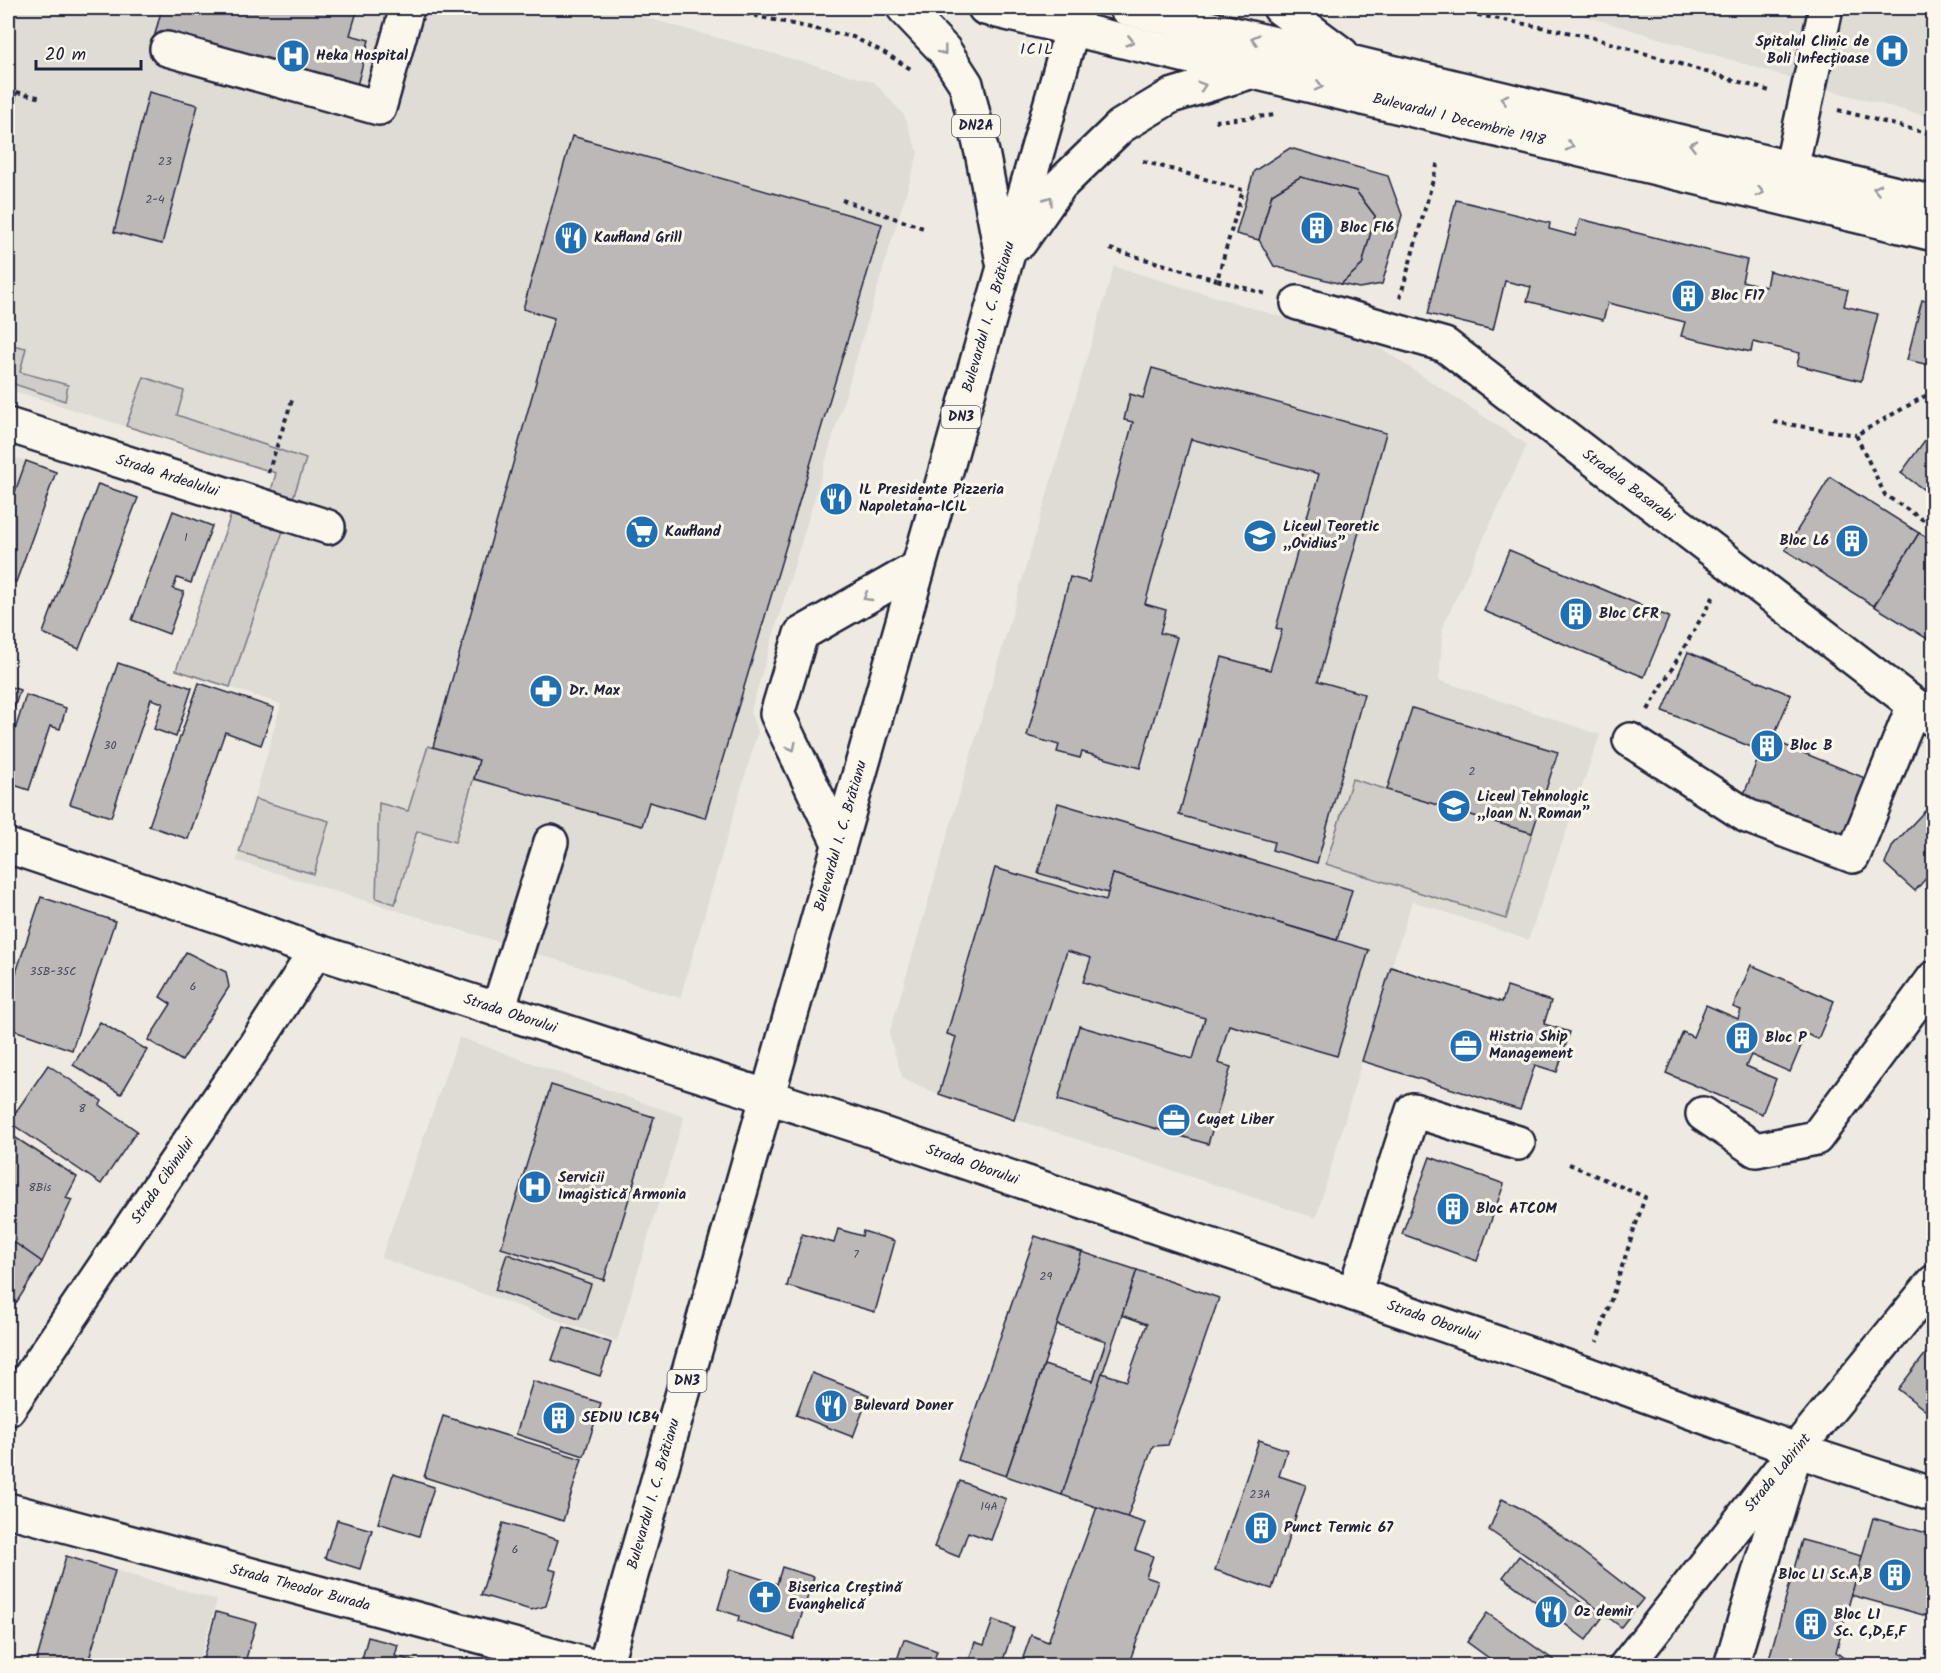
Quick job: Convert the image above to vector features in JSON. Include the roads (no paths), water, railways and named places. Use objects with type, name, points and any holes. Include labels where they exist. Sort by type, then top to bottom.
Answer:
[{"type":"street","points":[[167,49],[379,108],[407,8]]},
{"type":"street","name":"DN2A","points":[[904,8],[944,50],[966,84],[1004,266]]},
{"type":"street","name":"Bulevardul 1 Decembrie 1918","points":[[985,8],[1075,17],[1255,70],[1934,234]]},
{"type":"street","name":"Bulevardul 1 Decembrie 1918","points":[[1126,8],[1934,203]]},
{"type":"street","points":[[1280,8],[1353,63]]},
{"type":"street","points":[[1791,169],[1826,8]]},
{"type":"street","name":"Bulevardul I. C. Brătianu","points":[[605,1665],[1075,17]]},
{"type":"street","points":[[1004,266],[1059,185],[1121,126],[1171,96],[1255,70]]},
{"type":"street","name":"Stradela Basarabi","points":[[1298,303],[1445,345],[1924,713]]},
{"type":"street","name":"Strada Ardealului","points":[[8,424],[328,527]]},
{"type":"street","points":[[839,843],[777,714],[801,634],[917,568]]},
{"type":"street","points":[[1630,740],[1747,816],[1853,856],[1924,713]]},
{"type":"street","points":[[498,1010],[552,842]]},
{"type":"street","name":"Strada Oborului","points":[[8,846],[225,918],[316,951],[768,1097],[1354,1294],[1587,1374],[1796,1450],[1934,1495]]},
{"type":"street","name":"Strada Cibinului","points":[[8,1409],[256,1044],[316,951]]},
{"type":"street","points":[[1703,1114],[1756,1149],[1816,1138],[1934,978]]},
{"type":"street","points":[[1354,1294],[1413,1110],[1518,1143]]},
{"type":"street","name":"Strada Labirint","points":[[1626,1665],[1796,1450],[1934,1282]]},
{"type":"street","points":[[1731,1665],[1796,1450]]},
{"type":"street","name":"Strada Theodor Burada","points":[[8,1510],[592,1665]]},
{"type":"place","name":"Spitalul Clinic de Boli Infecțioase","points":[[1892,51]]},
{"type":"place","name":"Heka Hospital","points":[[293,56]]},
{"type":"place","name":"Bloc F16","points":[[1317,228]]},
{"type":"place","name":"Kaufland Grill","points":[[571,238]]},
{"type":"place","name":"Bloc F17","points":[[1688,296]]},
{"type":"place","name":"IL Presidente Pizzeria Napoletana-ICIL","points":[[836,499]]},
{"type":"place","name":"Kaufland","points":[[642,532]]},
{"type":"place","name":"Liceul Teoretic „Ovidius”","points":[[1260,536]]},
{"type":"place","name":"Bloc L6","points":[[1852,541]]},
{"type":"place","name":"Bloc CFR","points":[[1576,614]]},
{"type":"place","name":"Dr. Max","points":[[546,691]]},
{"type":"place","name":"Bloc B","points":[[1767,746]]},
{"type":"place","name":"Liceul Tehnologic „Ioan N. Roman”","points":[[1454,806]]},
{"type":"place","name":"Bloc P","points":[[1742,1038]]},
{"type":"place","name":"Histria Ship Management","points":[[1466,1046]]},
{"type":"place","name":"Cuget Liber","points":[[1174,1120]]},
{"type":"place","name":"Servicii Imagistică Armonia","points":[[535,1187]]},
{"type":"place","name":"Bloc ATCOM","points":[[1453,1209]]},
{"type":"place","name":"Bulevard Doner","points":[[831,1406]]},
{"type":"place","name":"SEDIU ICB4","points":[[559,1418]]},
{"type":"place","name":"Punct Termic 67","points":[[1261,1528]]},
{"type":"place","name":"Bloc L1 Sc.A,B","points":[[1895,1575]]},
{"type":"place","name":"Biserica Creștină Evanghelică","points":[[765,1597]]},
{"type":"place","name":"Oz demir","points":[[1551,1612]]},
{"type":"place","name":"Bloc L1 Sc. C,D,E,F","points":[[1811,1624]]},
{"type":"district","name":"ICIL","points":[[1037,49]]}]
